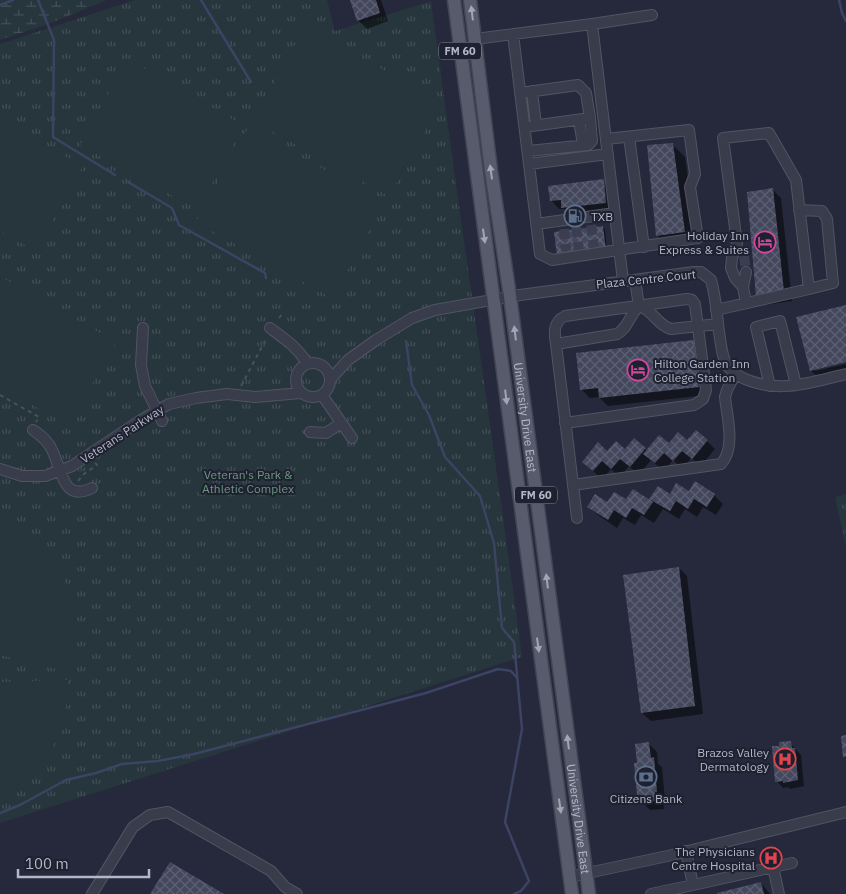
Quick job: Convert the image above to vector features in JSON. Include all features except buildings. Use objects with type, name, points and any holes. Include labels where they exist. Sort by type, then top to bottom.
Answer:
[{"type":"main road","name":"University Drive East","points":[[454,0],[572,894]]},
{"type":"main road","name":"University Drive East","points":[[470,0],[491,170],[510,296],[589,894]]},
{"type":"street","points":[[475,39],[652,16]]},
{"type":"street","points":[[592,24],[623,281]]},
{"type":"street","points":[[513,34],[540,254],[552,260],[566,255],[620,250],[698,238],[690,188],[696,174],[689,130],[606,140]]},
{"type":"street","points":[[520,93],[578,85],[586,93],[590,118],[592,141],[588,145],[528,151]]},
{"type":"street","points":[[532,91],[536,125]]},
{"type":"street","points":[[525,127],[590,118]]},
{"type":"street","points":[[579,120],[583,146]]},
{"type":"street","points":[[744,256],[737,243],[723,138],[769,133],[796,180],[808,289]]},
{"type":"street","points":[[629,137],[644,246]]},
{"type":"street","points":[[529,164],[608,154]]},
{"type":"street","points":[[716,310],[834,283],[827,219],[822,211],[799,210]]},
{"type":"street","points":[[536,224],[563,225],[591,221],[615,213]]},
{"type":"street","points":[[737,243],[731,268],[735,278],[743,287]]},
{"type":"street","name":"Plaza Centre Court","points":[[493,299],[701,272],[711,280],[723,355],[729,369],[735,375]]},
{"type":"street","points":[[746,272],[743,287],[746,303]]},
{"type":"street","points":[[635,280],[639,306]]},
{"type":"street","points":[[348,360],[323,365],[312,362],[307,363],[298,370],[296,376],[295,382],[301,393],[311,397],[322,395],[326,391],[330,380],[348,360],[412,318],[435,310],[493,299]]},
{"type":"street","points":[[565,422],[699,404],[703,400],[706,390],[695,304],[692,300],[687,299],[560,318],[555,328],[556,344],[565,422],[577,518]]},
{"type":"street","points":[[639,306],[650,312],[664,327],[718,324]]},
{"type":"street","points":[[556,344],[617,334],[623,331],[629,317],[639,306]]},
{"type":"street","points":[[770,386],[756,326],[780,321],[796,386]]},
{"type":"street","points":[[143,328],[141,365],[145,386],[162,422]]},
{"type":"street","points":[[270,328],[290,342],[307,363]]},
{"type":"street","points":[[323,365],[327,369],[330,380]]},
{"type":"street","points":[[573,485],[721,464],[725,460],[729,442],[725,397],[735,375],[756,384],[782,387],[796,386],[846,374]]},
{"type":"street","points":[[276,394],[296,376]]},
{"type":"street","name":"Veterans Parkway","points":[[0,469],[22,476],[45,476],[72,466],[157,409],[169,404],[227,394],[255,397],[301,393]]},
{"type":"street","points":[[322,395],[352,438]]},
{"type":"street","points":[[310,432],[326,432],[342,423]]},
{"type":"street","points":[[33,430],[45,438],[53,451],[59,471],[68,488],[75,492],[83,492],[92,488]]},
{"type":"street","points":[[92,894],[132,827],[150,815],[168,812],[271,871],[285,887],[297,894]]},
{"type":"street","points":[[569,877],[686,852],[846,812]]},
{"type":"street","points":[[686,852],[693,885]]},
{"type":"street","points":[[651,894],[671,892],[693,885],[792,863]]},
{"type":"street","points":[[773,868],[779,894]]},
{"type":"path","points":[[279,318],[282,314]]},
{"type":"path","points":[[241,388],[243,380],[265,341]]},
{"type":"path","points":[[75,482],[97,466],[94,461]]},
{"type":"green space","points":[[0,0],[107,0],[51,23],[0,40]]},
{"type":"green space","name":"Veteran's Park & Athletic Complex","points":[[135,0],[327,0],[335,31],[431,1],[522,657],[0,823],[0,44]]},
{"type":"green space","points":[[305,26],[441,102],[389,196],[253,121]]},
{"type":"green space","points":[[128,59],[244,126],[197,209],[80,145]]},
{"type":"green space","points":[[0,120],[83,166],[36,251],[0,231]]},
{"type":"green space","points":[[248,128],[385,203],[332,298],[196,222]]},
{"type":"green space","points":[[1,277],[116,342],[69,425],[0,387]]},
{"type":"green space","points":[[846,494],[846,546],[835,497]]},
{"type":"green space","points":[[0,514],[24,527],[38,538],[48,550],[63,578],[73,608],[75,623],[75,642],[69,672],[0,655]]},
{"type":"green space","points":[[67,680],[67,700],[64,718],[52,749],[30,775],[0,797],[0,682]]},
{"type":"waterway","points":[[0,5],[13,0]]},
{"type":"waterway","points":[[38,0],[54,40],[53,137],[115,175]]},
{"type":"waterway","points":[[201,0],[251,82]]},
{"type":"waterway","points":[[839,0],[846,21]]},
{"type":"waterway","points":[[128,182],[172,208],[179,225],[265,273],[266,278]]},
{"type":"waterway","points":[[406,341],[412,385],[429,415],[445,457],[480,496],[494,543],[502,628],[514,642],[522,729],[505,822],[529,881],[521,891],[514,894]]},
{"type":"waterway","points":[[0,813],[20,805],[66,780],[96,773],[122,764],[158,761],[194,754],[426,693],[498,669],[511,671],[516,677]]},
{"type":"tunnel","points":[[591,225],[594,248]]},
{"type":"tunnel","points":[[576,227],[579,250]]},
{"type":"tunnel","points":[[564,229],[566,251]]},
{"type":"tunnel","points":[[744,256],[746,272]]},
{"type":"place","name":"TXB","points":[[575,216]]},
{"type":"place","name":"Holiday Inn Express & Suites","points":[[765,242]]},
{"type":"place","name":"Hilton Garden Inn College Station","points":[[638,370]]},
{"type":"place","name":"Brazos Valley Dermatology","points":[[785,759]]},
{"type":"place","name":"Citizens Bank","points":[[646,777]]},
{"type":"place","name":"The Physicians Centre Hospital","points":[[771,858]]}]
